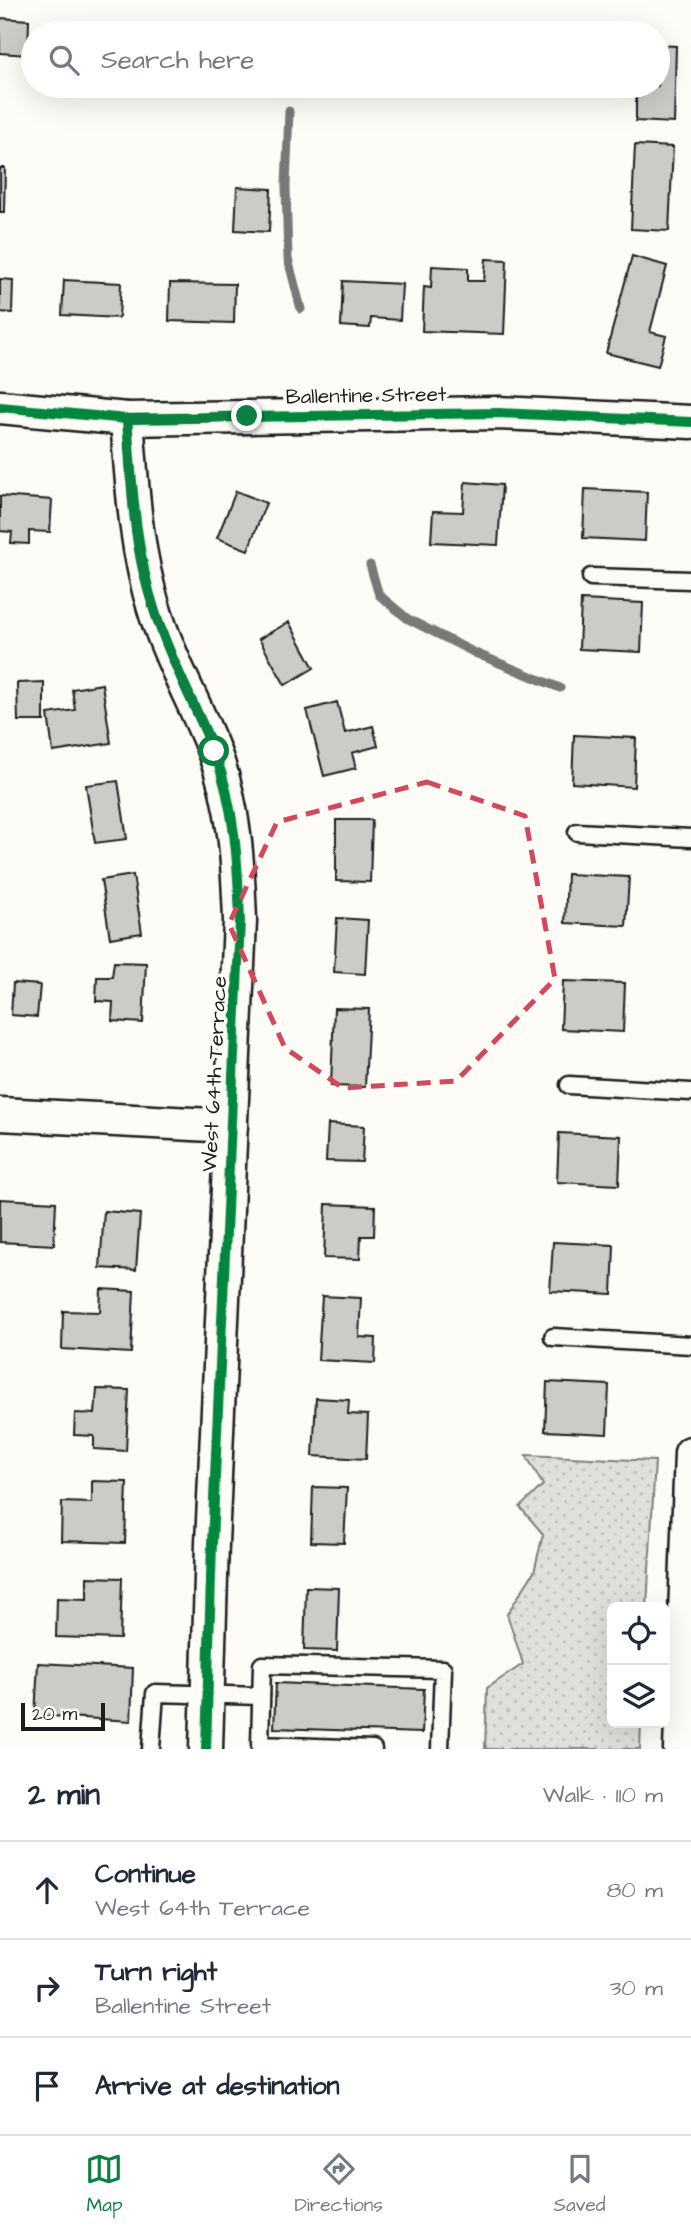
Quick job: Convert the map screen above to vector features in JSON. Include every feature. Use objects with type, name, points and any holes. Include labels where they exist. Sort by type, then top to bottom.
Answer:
[{"type":"street","name":"Ballentine Street","points":[[0,407],[127,419],[498,413],[691,422]]},
{"type":"street","name":"West 64th Terrace","points":[[127,419],[134,515],[143,570],[155,614],[175,665],[214,751],[228,798],[238,859],[240,921],[206,1749]]},
{"type":"street","points":[[0,1114],[231,1126]]},
{"type":"street","points":[[680,1749],[687,1659],[691,1453]]},
{"type":"lane","points":[[591,577],[691,580]]},
{"type":"lane","points":[[577,832],[691,838]]},
{"type":"lane","points":[[569,1085],[691,1092]]},
{"type":"lane","points":[[553,1337],[691,1345]]},
{"type":"lane","points":[[373,1749],[260,1745],[262,1665],[443,1669],[440,1749]]},
{"type":"lane","points":[[151,1749],[155,1693],[261,1696]]},
{"type":"highlighted area","points":[[427,782],[525,816],[555,979],[456,1081],[343,1088],[285,1048],[229,924],[277,822]]},
{"type":"shaded area","points":[[526,1455],[655,1461],[647,1602],[607,1602],[607,1728],[641,1728],[640,1749],[485,1749],[487,1688],[523,1664],[507,1614],[534,1572],[543,1534],[520,1507],[543,1485]]},
{"type":"building","points":[[0,18],[29,20],[21,21],[21,54],[0,53]]},
{"type":"building","points":[[670,46],[676,46],[674,123],[636,121],[636,98],[670,98]]},
{"type":"building","points":[[635,145],[673,147],[669,231],[631,229]]},
{"type":"building","points":[[0,168],[5,168],[4,212],[0,212]]},
{"type":"building","points":[[237,187],[271,189],[269,232],[235,230]]},
{"type":"building","points":[[632,256],[667,266],[650,332],[666,336],[658,366],[606,353]]},
{"type":"building","points":[[486,259],[507,260],[504,334],[422,331],[424,287],[431,288],[432,266],[468,268],[468,281],[484,281]]},
{"type":"building","points":[[0,279],[13,280],[12,313],[0,312]]},
{"type":"building","points":[[64,280],[121,283],[119,318],[62,315]]},
{"type":"building","points":[[343,281],[402,284],[400,320],[371,318],[370,328],[341,326]]},
{"type":"building","points":[[170,283],[235,284],[234,323],[169,321]]},
{"type":"building","points":[[465,482],[502,485],[498,545],[431,542],[433,511],[463,512]]},
{"type":"building","points":[[585,489],[647,492],[645,541],[583,538]]},
{"type":"building","points":[[236,491],[266,503],[248,550],[217,538]]},
{"type":"building","points":[[0,496],[52,500],[50,532],[29,531],[29,544],[11,543],[12,532],[0,531]]},
{"type":"building","points":[[581,600],[643,603],[641,652],[579,649]]},
{"type":"building","points":[[289,622],[314,668],[285,685],[259,639]]},
{"type":"building","points":[[44,682],[44,721],[18,721],[17,683]]},
{"type":"building","points":[[102,684],[111,743],[53,752],[48,714],[75,710],[72,689]]},
{"type":"building","points":[[337,702],[345,733],[373,726],[378,746],[352,753],[356,768],[324,776],[307,710]]},
{"type":"building","points":[[574,735],[636,738],[634,787],[572,783]]},
{"type":"building","points":[[118,781],[127,839],[95,843],[86,785]]},
{"type":"building","points":[[336,820],[372,820],[370,882],[336,881]]},
{"type":"building","points":[[567,874],[629,877],[626,926],[565,923]]},
{"type":"building","points":[[133,875],[142,933],[110,938],[101,880]]},
{"type":"building","points":[[337,918],[368,920],[365,974],[334,972]]},
{"type":"building","points":[[114,962],[146,963],[143,1023],[112,1021],[113,1002],[96,1001],[97,977],[112,977]]},
{"type":"building","points":[[563,981],[625,983],[623,1032],[561,1029]]},
{"type":"building","points":[[13,983],[40,985],[37,1017],[11,1015]]},
{"type":"building","points":[[334,1008],[369,1009],[365,1087],[331,1086]]},
{"type":"building","points":[[328,1124],[364,1126],[362,1162],[326,1161]]},
{"type":"building","points":[[559,1133],[621,1136],[619,1185],[557,1182]]},
{"type":"building","points":[[0,1199],[56,1202],[54,1245],[0,1242]]},
{"type":"building","points":[[326,1204],[375,1206],[374,1236],[361,1236],[360,1259],[324,1258]]},
{"type":"building","points":[[104,1211],[140,1214],[136,1270],[100,1268]]},
{"type":"building","points":[[553,1242],[614,1245],[612,1294],[550,1291]]},
{"type":"building","points":[[101,1289],[134,1291],[131,1353],[62,1349],[63,1311],[100,1312]]},
{"type":"building","points":[[322,1296],[361,1298],[359,1337],[376,1338],[375,1363],[318,1360]]},
{"type":"building","points":[[547,1382],[609,1385],[607,1434],[545,1431]]},
{"type":"building","points":[[97,1389],[129,1390],[126,1451],[94,1449],[94,1436],[74,1435],[75,1413],[95,1414]]},
{"type":"building","points":[[316,1398],[349,1400],[348,1414],[368,1415],[366,1459],[313,1456]]},
{"type":"building","points":[[92,1481],[127,1482],[125,1543],[61,1541],[62,1502],[92,1503]]},
{"type":"building","points":[[313,1487],[347,1488],[344,1543],[311,1542]]},
{"type":"building","points":[[87,1577],[122,1578],[120,1639],[56,1637],[57,1598],[87,1599]]},
{"type":"building","points":[[306,1587],[339,1588],[337,1651],[304,1650]]},
{"type":"building","points":[[38,1663],[133,1668],[131,1721],[35,1715]]},
{"type":"building","points":[[276,1683],[424,1689],[422,1733],[274,1728]]},
{"type":"waterway","points":[[289,111],[286,186],[288,259],[301,309]]},
{"type":"waterway","points":[[370,565],[379,595],[408,619],[475,653],[560,688]]},
{"type":"cycle path","points":[[0,407],[127,419],[498,413],[691,422]]},
{"type":"cycle path","points":[[127,419],[135,516],[148,588],[168,647],[220,770],[231,812],[238,877],[240,921],[212,1543],[206,1749]]},
{"type":"route","points":[[214,751],[175,665],[155,614],[143,570],[134,515],[127,419],[247,416]]}]
